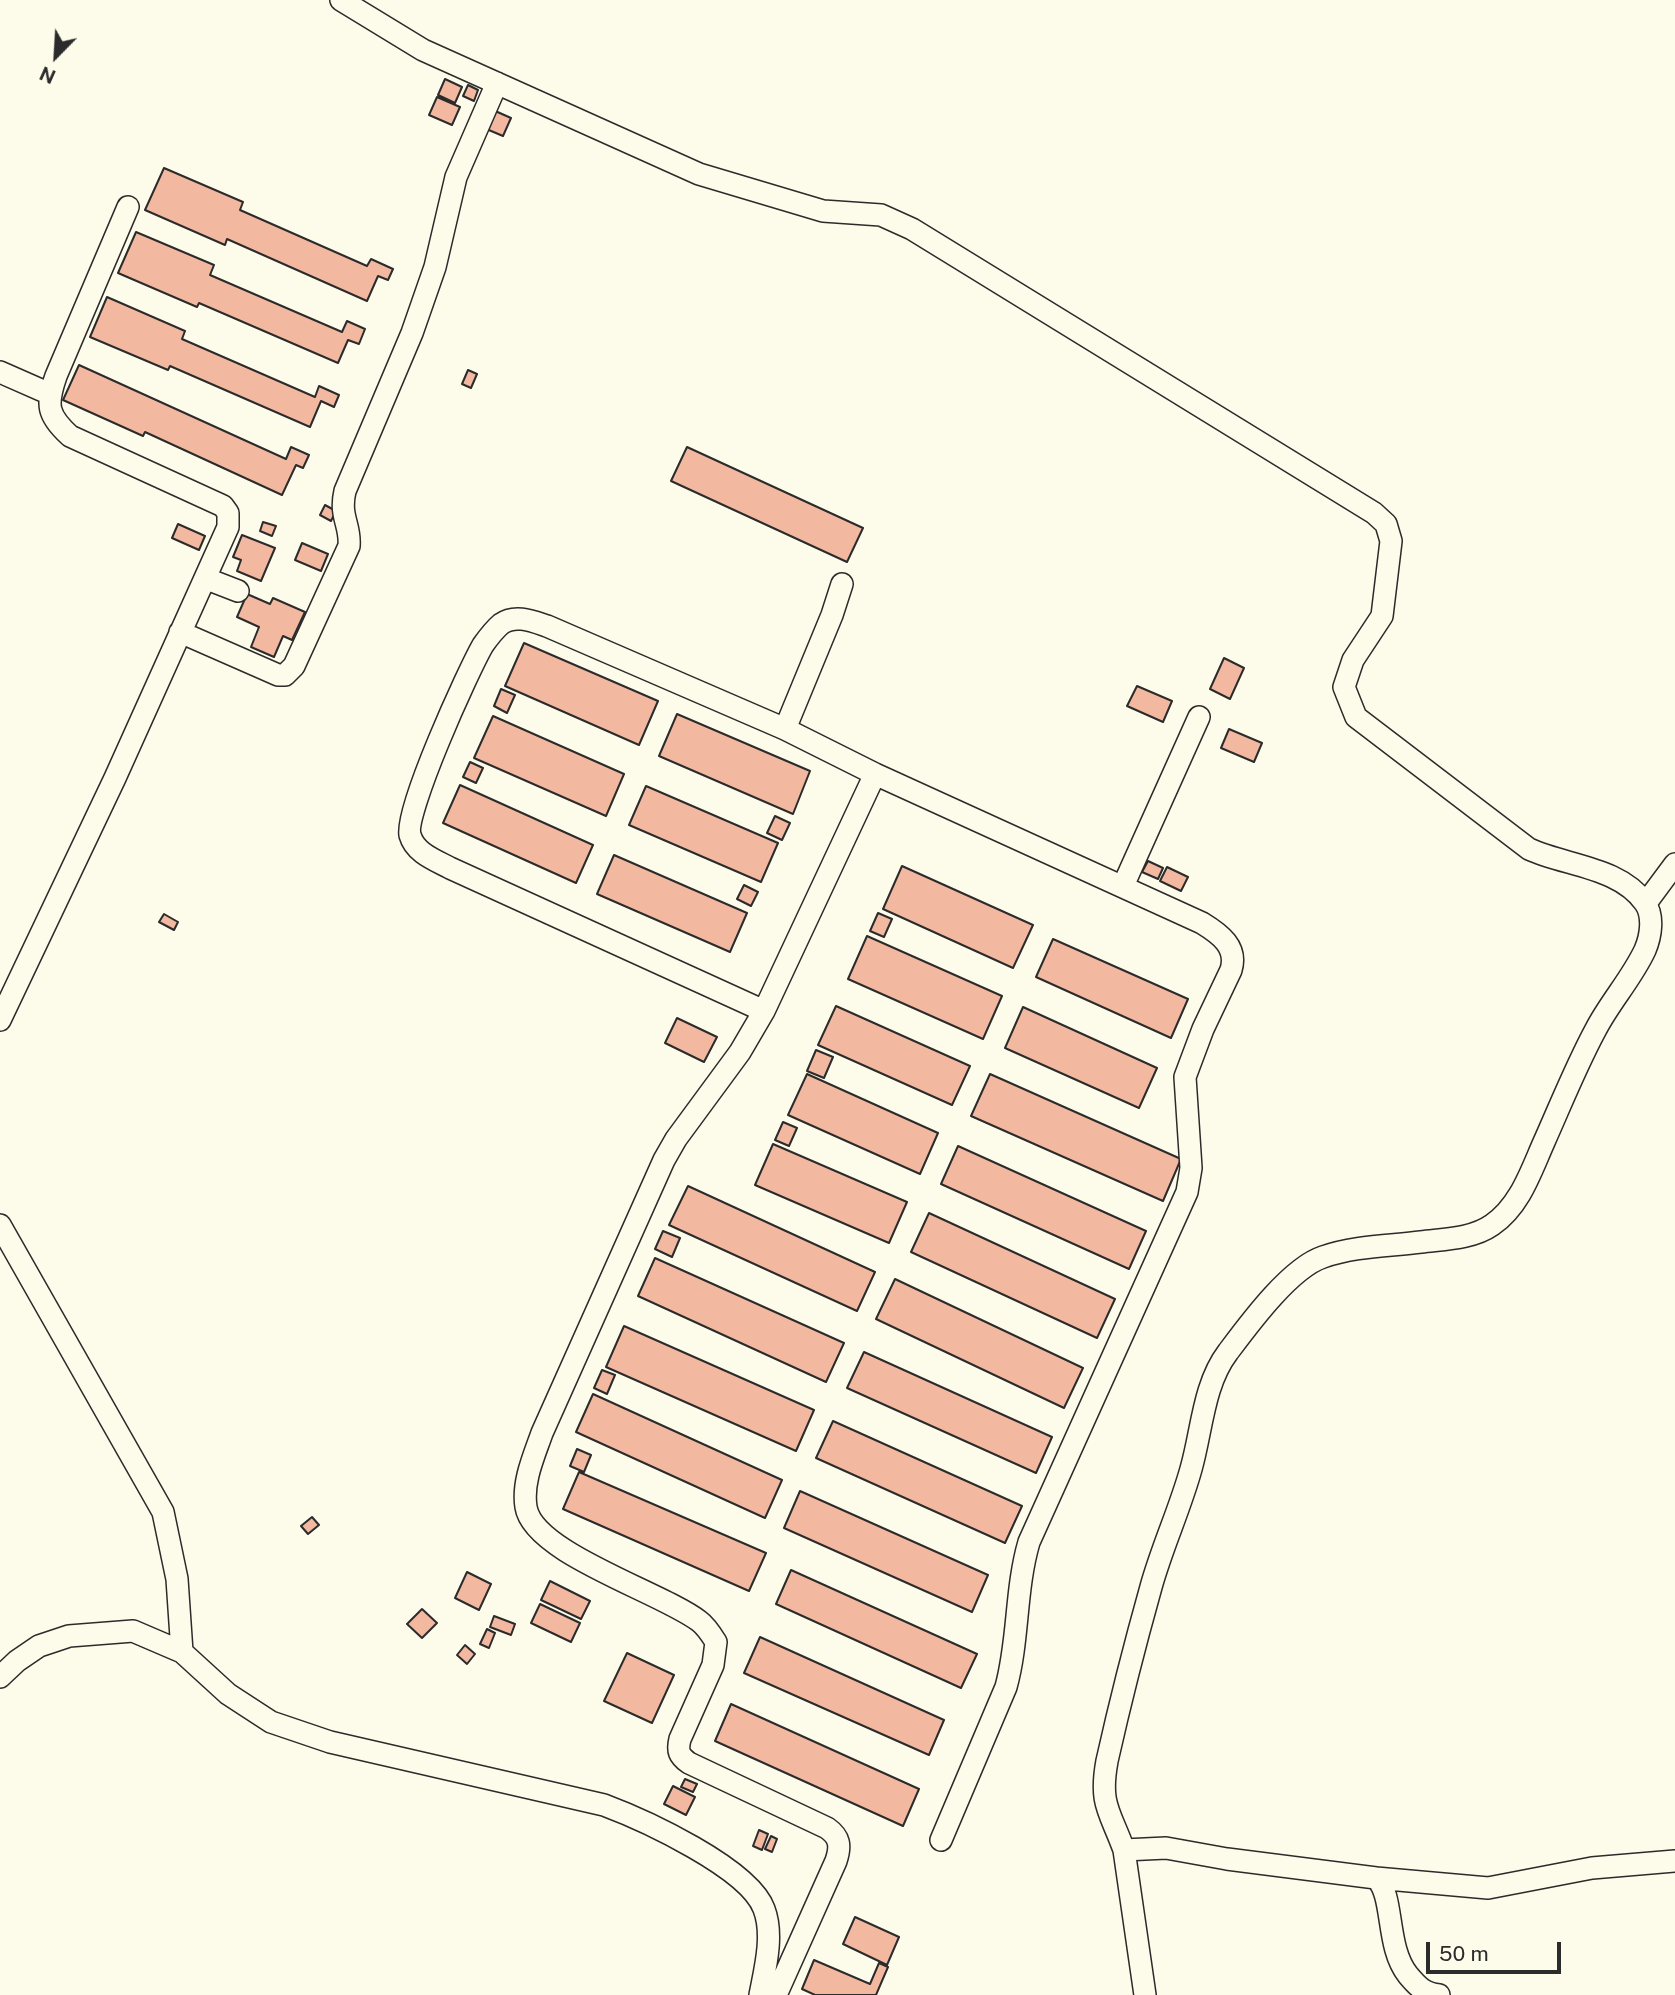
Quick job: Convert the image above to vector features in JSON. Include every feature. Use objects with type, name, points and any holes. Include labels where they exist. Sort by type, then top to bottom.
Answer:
[{"type":"lane","points":[[341,0],[422,50],[699,174],[823,211],[881,215],[912,229],[1374,513],[1386,524],[1391,541],[1382,616],[1353,660],[1344,687],[1356,717],[1529,849],[1624,883],[1646,904],[1651,918],[1645,950],[1597,1026],[1524,1187],[1502,1218],[1489,1227],[1468,1235],[1346,1251],[1321,1257],[1303,1267],[1287,1281],[1226,1354],[1214,1377],[1192,1467],[1151,1586],[1107,1761],[1104,1784],[1105,1804],[1124,1850],[1145,1995]]},
{"type":"lane","points":[[180,632],[278,675],[285,675],[294,666],[349,546],[350,538],[342,513],[345,491],[415,323],[435,267],[456,177],[497,83]]},
{"type":"lane","points":[[0,1020],[115,778],[180,632],[207,579],[228,527],[228,513],[223,506],[70,436],[57,424],[50,410],[50,394],[128,207]]},
{"type":"lane","points":[[0,372],[50,394]]},
{"type":"lane","points":[[207,579],[238,592]]},
{"type":"lane","points":[[785,729],[842,584]]},
{"type":"lane","points":[[764,1011],[434,860],[413,843],[409,824],[429,765],[484,644],[502,624],[513,618],[547,626],[785,729],[875,774],[1215,930],[1232,950],[1234,961],[1185,1077],[1191,1168],[1187,1192],[1029,1542],[1022,1567],[1012,1665],[1006,1687],[941,1840]]},
{"type":"lane","points":[[1124,886],[1199,717]]},
{"type":"lane","points":[[776,1995],[836,1861],[839,1842],[835,1834],[689,1763],[680,1756],[680,1739],[713,1665],[716,1642],[698,1620],[551,1542],[530,1520],[526,1506],[530,1468],[542,1433],[664,1160],[676,1139],[740,1052],[764,1011],[875,774]]},
{"type":"lane","points":[[1646,904],[1675,864]]},
{"type":"lane","points":[[3,1232],[163,1512],[177,1579],[182,1652]]},
{"type":"lane","points":[[0,1677],[39,1646],[69,1636],[133,1631],[182,1652],[247,1707],[271,1722],[292,1730],[330,1742],[604,1805],[635,1817],[701,1852],[736,1876],[752,1891],[764,1908],[767,1929],[766,1959],[760,1995]]},
{"type":"lane","points":[[1124,1850],[1166,1848],[1227,1859],[1376,1878],[1488,1888],[1592,1868],[1675,1861]]},
{"type":"lane","points":[[1376,1878],[1383,1887],[1394,1950],[1401,1966],[1424,1992],[1439,1995]]},
{"type":"building","points":[[445,79],[462,87],[455,103],[438,95]]},
{"type":"building","points":[[468,85],[478,90],[474,101],[463,96]]},
{"type":"building","points":[[437,97],[460,107],[452,125],[429,115]]},
{"type":"building","points":[[493,110],[511,118],[503,136],[484,128]]},
{"type":"building","points":[[164,168],[243,202],[240,210],[367,266],[371,259],[393,269],[388,280],[378,276],[367,301],[227,239],[225,245],[145,210]]},
{"type":"building","points":[[136,232],[214,265],[210,275],[342,332],[347,321],[365,329],[359,344],[348,340],[338,363],[199,303],[197,307],[118,273]]},
{"type":"building","points":[[107,297],[185,331],[182,339],[315,397],[319,386],[339,395],[334,407],[321,401],[310,427],[170,366],[168,370],[90,337]]},
{"type":"building","points":[[79,365],[286,459],[291,447],[309,455],[303,468],[296,465],[282,495],[145,432],[143,436],[63,400]]},
{"type":"building","points":[[468,370],[477,374],[471,388],[462,384]]},
{"type":"building","points":[[687,447],[863,528],[847,562],[671,481]]},
{"type":"building","points":[[325,505],[336,511],[331,521],[320,515]]},
{"type":"building","points":[[263,522],[276,526],[272,536],[260,531]]},
{"type":"building","points":[[178,524],[205,536],[199,550],[172,538]]},
{"type":"building","points":[[242,535],[275,548],[261,581],[237,571],[241,560],[233,557]]},
{"type":"building","points":[[302,543],[328,554],[321,571],[295,560]]},
{"type":"building","points":[[247,594],[270,604],[273,598],[305,612],[292,640],[283,636],[274,657],[251,647],[259,627],[237,617]]},
{"type":"building","points":[[524,643],[658,701],[639,745],[505,686]]},
{"type":"building","points":[[1224,658],[1244,668],[1230,699],[1210,689]]},
{"type":"building","points":[[1137,686],[1172,701],[1163,722],[1127,706]]},
{"type":"building","points":[[501,689],[515,695],[507,713],[494,706]]},
{"type":"building","points":[[677,714],[810,771],[793,814],[659,756]]},
{"type":"building","points":[[493,716],[624,774],[606,816],[474,758]]},
{"type":"building","points":[[1229,729],[1262,743],[1254,762],[1221,748]]},
{"type":"building","points":[[470,762],[483,768],[476,783],[463,777]]},
{"type":"building","points":[[460,785],[593,845],[576,883],[443,823]]},
{"type":"building","points":[[646,786],[778,843],[761,882],[629,825]]},
{"type":"building","points":[[775,816],[790,823],[782,840],[767,833]]},
{"type":"building","points":[[614,855],[747,913],[730,952],[597,894]]},
{"type":"building","points":[[1148,861],[1163,868],[1158,879],[1142,872]]},
{"type":"building","points":[[902,866],[1033,925],[1013,968],[883,909]]},
{"type":"building","points":[[1167,867],[1188,877],[1181,891],[1160,881]]},
{"type":"building","points":[[744,885],[758,892],[751,906],[737,899]]},
{"type":"building","points":[[878,913],[892,919],[884,937],[870,931]]},
{"type":"building","points":[[164,914],[178,922],[174,930],[159,922]]},
{"type":"building","points":[[867,936],[1002,996],[983,1039],[848,979]]},
{"type":"building","points":[[1053,939],[1188,999],[1171,1038],[1036,977]]},
{"type":"building","points":[[836,1006],[970,1066],[952,1105],[818,1045]]},
{"type":"building","points":[[1023,1007],[1157,1068],[1139,1108],[1005,1048]]},
{"type":"building","points":[[677,1018],[717,1037],[704,1062],[665,1043]]},
{"type":"building","points":[[816,1050],[833,1057],[824,1078],[807,1071]]},
{"type":"building","points":[[807,1074],[938,1133],[920,1174],[788,1115]]},
{"type":"building","points":[[990,1074],[1181,1159],[1163,1201],[971,1116]]},
{"type":"building","points":[[783,1122],[797,1128],[789,1146],[775,1140]]},
{"type":"building","points":[[773,1144],[907,1202],[889,1243],[755,1185]]},
{"type":"building","points":[[958,1146],[1146,1231],[1129,1269],[941,1184]]},
{"type":"building","points":[[688,1186],[875,1272],[857,1311],[669,1225]]},
{"type":"building","points":[[929,1213],[1115,1299],[1097,1338],[911,1252]]},
{"type":"building","points":[[663,1231],[680,1238],[672,1257],[655,1249]]},
{"type":"building","points":[[655,1258],[844,1343],[826,1382],[638,1296]]},
{"type":"building","points":[[895,1279],[1083,1368],[1064,1408],[876,1319]]},
{"type":"building","points":[[624,1326],[814,1410],[796,1451],[606,1367]]},
{"type":"building","points":[[864,1352],[1052,1437],[1036,1473],[847,1388]]},
{"type":"building","points":[[602,1370],[615,1375],[607,1394],[594,1388]]},
{"type":"building","points":[[593,1394],[782,1480],[765,1518],[576,1432]]},
{"type":"building","points":[[833,1421],[1022,1506],[1005,1543],[816,1458]]},
{"type":"building","points":[[577,1449],[591,1455],[584,1472],[570,1466]]},
{"type":"building","points":[[579,1472],[766,1553],[749,1591],[563,1509]]},
{"type":"building","points":[[800,1491],[988,1575],[972,1612],[784,1528]]},
{"type":"building","points":[[312,1517],[319,1525],[308,1534],[301,1526]]},
{"type":"building","points":[[791,1570],[977,1654],[961,1688],[776,1604]]},
{"type":"building","points":[[467,1572],[491,1584],[479,1610],[455,1598]]},
{"type":"building","points":[[550,1581],[590,1601],[581,1619],[541,1600]]},
{"type":"building","points":[[540,1604],[580,1623],[571,1642],[531,1623]]},
{"type":"building","points":[[422,1609],[437,1623],[422,1638],[407,1624]]},
{"type":"building","points":[[494,1616],[515,1624],[511,1635],[490,1627]]},
{"type":"building","points":[[487,1629],[495,1633],[489,1648],[480,1644]]},
{"type":"building","points":[[760,1637],[944,1720],[929,1755],[744,1673]]},
{"type":"building","points":[[465,1645],[475,1654],[467,1664],[457,1655]]},
{"type":"building","points":[[627,1653],[674,1675],[652,1723],[604,1701]]},
{"type":"building","points":[[731,1704],[919,1789],[903,1826],[715,1741]]},
{"type":"building","points":[[685,1779],[697,1784],[693,1792],[681,1787]]},
{"type":"building","points":[[673,1786],[695,1797],[686,1815],[664,1804]]},
{"type":"building","points":[[759,1830],[768,1834],[762,1850],[753,1846]]},
{"type":"building","points":[[771,1836],[777,1839],[772,1852],[765,1849]]},
{"type":"building","points":[[855,1917],[899,1937],[887,1965],[843,1944]]},
{"type":"building","points":[[814,1960],[870,1984],[879,1963],[888,1967],[876,1995],[815,1995],[802,1989]]}]
